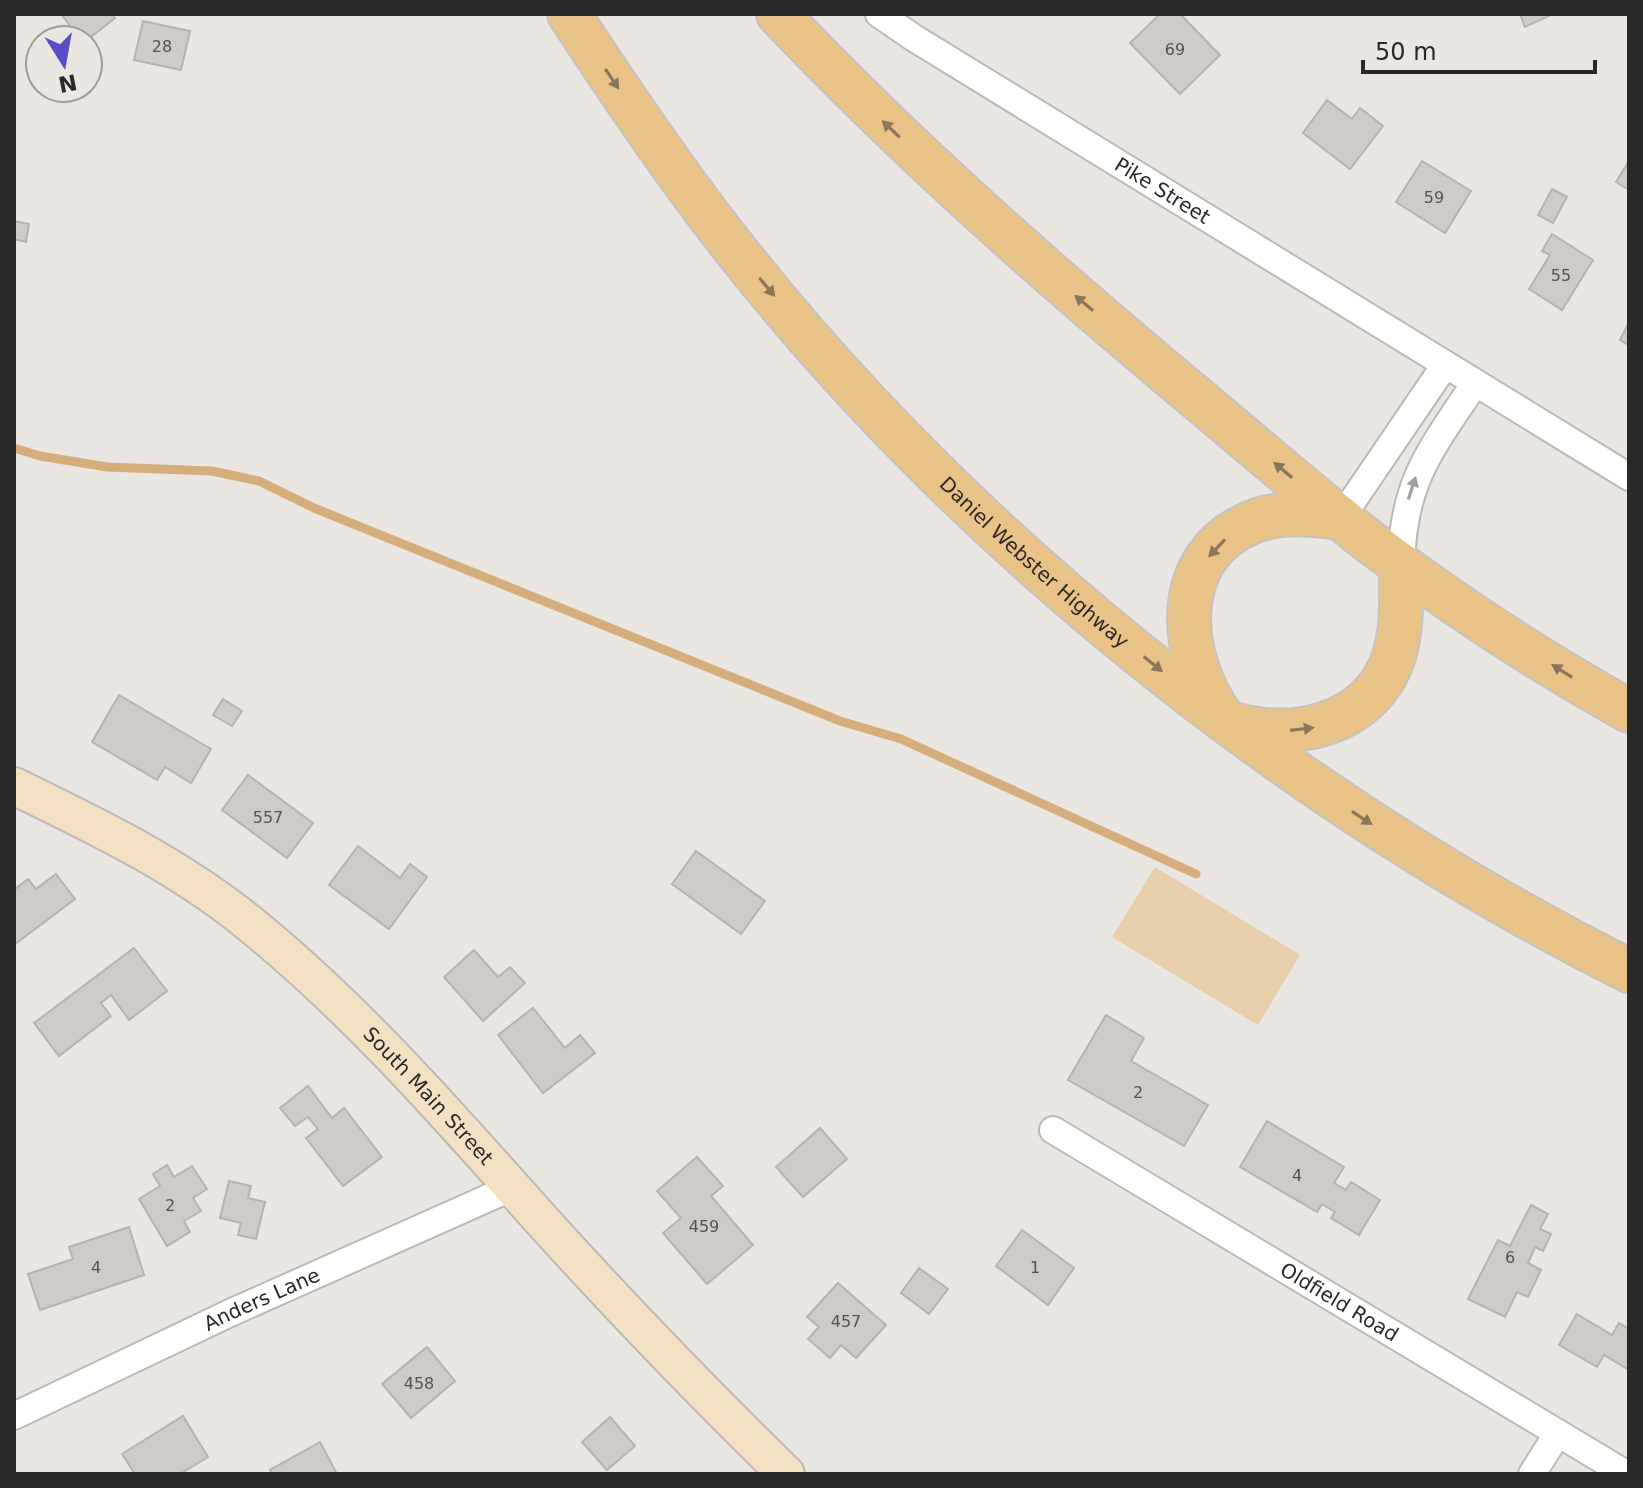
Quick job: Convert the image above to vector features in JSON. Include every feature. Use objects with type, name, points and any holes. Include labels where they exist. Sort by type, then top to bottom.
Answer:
[{"type":"main road","name":"Daniel Webster Highway","points":[[569,14],[624,98],[725,236],[797,323],[871,405],[960,494],[1071,597],[1225,721],[1337,801],[1431,862],[1629,971]]},
{"type":"main road","points":[[778,14],[914,151],[999,230],[1341,518],[1401,565],[1532,653],[1629,711]]},
{"type":"main road","points":[[1341,518],[1304,514],[1255,521],[1228,537],[1206,561],[1190,599],[1189,639],[1204,688],[1225,721],[1265,731],[1301,730],[1332,722],[1361,705],[1385,676],[1398,642],[1401,565]]},
{"type":"street","name":"Pike Street","points":[[879,14],[1629,477]]},
{"type":"street","points":[[1341,518],[1445,365]]},
{"type":"street","points":[[1401,565],[1413,483],[1427,455],[1475,383]]},
{"type":"street","name":"South Main Street","points":[[14,786],[130,842],[184,876],[247,921],[362,1022],[654,1343],[786,1474]]},
{"type":"street","name":"Oldfield Road","points":[[1053,1130],[1626,1474]]},
{"type":"street","name":"Anders Lane","points":[[14,1416],[230,1313],[513,1187]]},
{"type":"street","points":[[1532,1474],[1558,1433]]},
{"type":"shaded area","points":[[1155,867],[1300,955],[1258,1025],[1112,937]]},
{"type":"building","points":[[61,14],[112,14],[115,18],[104,27],[104,24],[69,24]]},
{"type":"building","points":[[1160,14],[1180,14],[1220,55],[1180,94],[1130,43]]},
{"type":"building","points":[[1520,14],[1550,14],[1551,15],[1525,27]]},
{"type":"building","points":[[143,21],[190,31],[181,70],[134,60]]},
{"type":"building","points":[[1327,100],[1352,119],[1360,108],[1383,126],[1350,169],[1303,133]]},
{"type":"building","points":[[1422,161],[1471,191],[1445,233],[1396,202]]},
{"type":"building","points":[[1629,161],[1629,190],[1616,182]]},
{"type":"building","points":[[1552,189],[1567,197],[1553,223],[1538,215]]},
{"type":"building","points":[[14,221],[29,224],[26,242],[14,239]]},
{"type":"building","points":[[1552,234],[1593,260],[1562,310],[1529,289],[1550,255],[1542,251]]},
{"type":"building","points":[[1629,322],[1629,345],[1620,340]]},
{"type":"building","points":[[119,695],[211,749],[191,783],[165,767],[157,780],[92,742]]},
{"type":"building","points":[[223,699],[242,711],[232,726],[213,715]]},
{"type":"building","points":[[248,775],[313,823],[287,858],[222,810]]},
{"type":"building","points":[[358,846],[400,878],[410,864],[427,877],[389,929],[329,885]]},
{"type":"building","points":[[696,851],[765,901],[741,934],[672,884]]},
{"type":"building","points":[[56,874],[75,899],[14,945],[14,890],[28,879],[36,889]]},
{"type":"building","points":[[134,948],[167,991],[129,1020],[111,995],[101,1003],[111,1016],[59,1056],[34,1023]]},
{"type":"building","points":[[474,950],[498,977],[510,967],[525,983],[483,1021],[444,977]]},
{"type":"building","points":[[533,1008],[565,1048],[580,1035],[595,1053],[543,1093],[498,1035]]},
{"type":"building","points":[[1106,1015],[1144,1038],[1131,1061],[1208,1105],[1184,1146],[1068,1080]]},
{"type":"building","points":[[308,1086],[332,1118],[344,1108],[382,1157],[343,1186],[306,1138],[318,1129],[308,1117],[295,1126],[280,1108]]},
{"type":"building","points":[[1267,1121],[1344,1167],[1334,1183],[1346,1190],[1351,1182],[1380,1200],[1359,1235],[1331,1218],[1335,1212],[1322,1204],[1317,1212],[1240,1167]]},
{"type":"building","points":[[820,1128],[847,1159],[803,1197],[776,1167]]},
{"type":"building","points":[[697,1157],[723,1186],[711,1196],[753,1245],[707,1284],[663,1233],[681,1218],[657,1191]]},
{"type":"building","points":[[167,1165],[174,1177],[192,1166],[207,1189],[193,1198],[201,1211],[184,1221],[190,1232],[167,1246],[139,1199],[160,1186],[153,1174]]},
{"type":"building","points":[[229,1181],[251,1186],[248,1198],[265,1202],[256,1239],[238,1235],[241,1223],[220,1218]]},
{"type":"building","points":[[1531,1205],[1548,1214],[1540,1229],[1551,1234],[1543,1251],[1535,1247],[1528,1263],[1541,1270],[1528,1297],[1517,1292],[1505,1317],[1468,1299],[1498,1240],[1510,1246]]},
{"type":"building","points":[[129,1227],[144,1275],[40,1310],[28,1274],[73,1259],[69,1247]]},
{"type":"building","points":[[1022,1230],[1074,1268],[1048,1305],[996,1266]]},
{"type":"building","points":[[919,1268],[948,1289],[929,1314],[901,1293]]},
{"type":"building","points":[[838,1283],[886,1325],[856,1358],[841,1345],[830,1358],[808,1339],[819,1327],[807,1317]]},
{"type":"building","points":[[1577,1314],[1612,1335],[1619,1323],[1629,1329],[1629,1370],[1604,1355],[1597,1367],[1559,1345]]},
{"type":"building","points":[[427,1347],[455,1381],[411,1418],[382,1384]]},
{"type":"building","points":[[183,1416],[208,1457],[180,1474],[135,1474],[122,1454]]},
{"type":"building","points":[[610,1417],[635,1446],[607,1470],[582,1442]]},
{"type":"building","points":[[320,1442],[337,1474],[272,1474],[270,1470]]},
{"type":"waterway","points":[[14,448],[40,456],[107,467],[212,471],[259,481],[314,508],[840,721],[901,739],[1196,874]]}]
